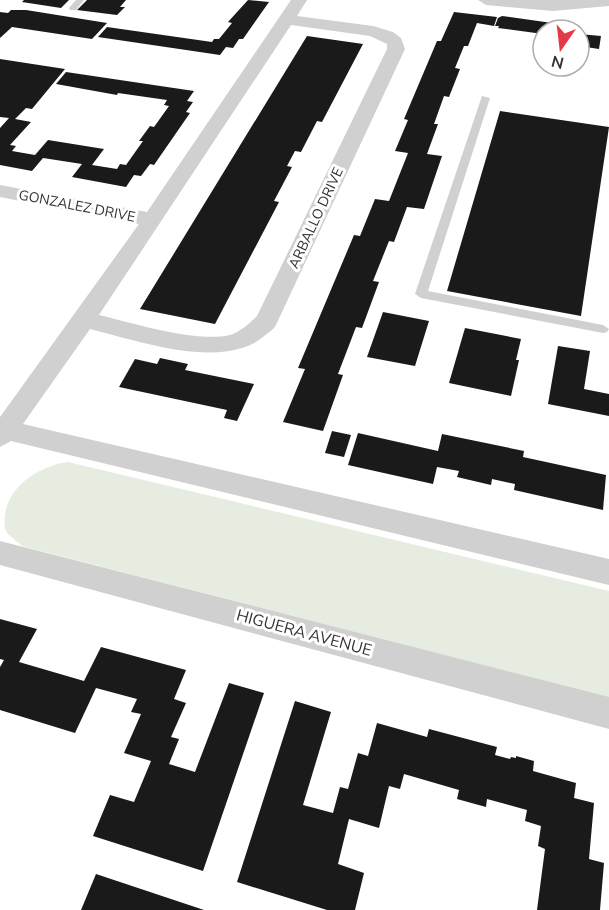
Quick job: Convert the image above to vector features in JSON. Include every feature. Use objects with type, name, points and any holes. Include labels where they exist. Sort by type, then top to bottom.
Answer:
[{"type":"street","points":[[299,0],[153,220],[2,434],[609,572]]},
{"type":"street","points":[[486,0],[553,6],[608,2]]},
{"type":"street","name":"ARBALLO DRIVE","points":[[84,320],[208,345],[233,342],[253,333],[267,321],[396,49],[395,42],[387,36],[373,32],[286,20]]},
{"type":"street","name":"GONZALEZ DRIVE","points":[[0,191],[153,220]]},
{"type":"street","name":"HIGUERA AVENUE","points":[[0,552],[609,713]]},
{"type":"lane","points":[[73,8],[80,0]]},
{"type":"lane","points":[[485,98],[421,294],[603,329]]},
{"type":"shaded area","points":[[68,462],[609,591],[609,698],[22,546],[5,529],[5,515],[15,491],[34,474],[56,464]]},
{"type":"building","points":[[24,0],[69,0],[61,8],[22,2]]},
{"type":"building","points":[[87,0],[126,0],[120,7],[125,7],[117,15],[77,10]]},
{"type":"building","points":[[248,0],[269,2],[243,39],[239,39],[233,48],[226,47],[220,55],[98,37],[107,27],[212,42],[214,39],[219,39],[232,23],[228,22]]},
{"type":"building","points":[[11,10],[26,10],[107,23],[92,39],[12,27],[0,38],[0,12],[8,13]]},
{"type":"building","points":[[454,12],[497,17],[494,26],[477,23],[468,46],[464,46],[455,68],[460,69],[449,97],[444,96],[434,124],[438,124],[427,154],[442,156],[424,209],[407,207],[394,242],[389,241],[373,281],[379,282],[362,328],[356,327],[338,374],[343,375],[323,431],[283,422],[305,369],[298,368],[354,235],[360,236],[375,199],[389,201],[408,153],[395,151],[408,120],[404,119],[437,41],[441,41]]},
{"type":"building","points":[[502,16],[531,20],[531,32],[498,28],[499,26],[495,26],[498,18]]},
{"type":"building","points":[[591,35],[601,36],[599,49],[591,48]]},
{"type":"building","points":[[307,36],[363,44],[322,122],[317,121],[301,152],[295,151],[287,166],[292,167],[274,201],[279,202],[215,324],[140,309]]},
{"type":"building","points":[[0,59],[65,69],[32,109],[26,108],[15,119],[31,122],[10,145],[16,146],[12,151],[35,155],[48,140],[104,149],[92,165],[117,169],[120,164],[126,165],[143,141],[139,141],[150,126],[154,127],[169,106],[164,105],[167,100],[118,93],[117,95],[56,84],[66,72],[194,91],[187,101],[193,102],[186,112],[190,113],[154,165],[150,164],[141,176],[134,175],[126,187],[72,177],[82,164],[43,158],[32,171],[0,165],[0,128],[9,118],[0,117]]},
{"type":"building","points":[[500,111],[609,127],[581,316],[447,291]]},
{"type":"building","points":[[383,312],[429,321],[415,366],[367,357]]},
{"type":"building","points":[[465,328],[521,339],[511,396],[449,383]]},
{"type":"building","points":[[558,346],[590,351],[584,389],[609,394],[609,416],[548,404]]},
{"type":"building","points":[[160,358],[188,364],[185,370],[254,384],[237,421],[224,418],[227,410],[119,387],[135,359],[157,364]]},
{"type":"building","points":[[332,431],[351,435],[344,457],[325,453]]},
{"type":"building","points":[[358,433],[438,451],[442,434],[524,451],[523,457],[606,475],[603,510],[514,490],[515,484],[492,479],[491,485],[457,477],[459,471],[437,467],[433,484],[348,465]]},
{"type":"building","points":[[0,619],[37,629],[19,662],[84,681],[101,647],[186,670],[174,699],[186,703],[171,737],[179,739],[169,764],[195,772],[229,683],[264,693],[203,871],[93,836],[110,795],[134,802],[151,761],[124,753],[141,714],[131,712],[137,699],[96,688],[75,733],[0,710],[0,667],[4,660],[0,659]]},
{"type":"building","points":[[295,701],[331,712],[303,805],[333,813],[340,787],[348,789],[358,753],[368,756],[377,723],[427,737],[429,729],[497,747],[495,755],[510,759],[516,756],[534,761],[533,771],[576,783],[574,798],[594,803],[589,859],[604,863],[600,910],[537,910],[545,849],[538,846],[541,826],[525,821],[527,810],[487,799],[486,807],[457,799],[459,790],[404,774],[400,789],[389,786],[379,828],[349,819],[338,864],[364,873],[355,910],[327,910],[237,882]]},
{"type":"building","points":[[96,874],[204,910],[81,910]]}]
